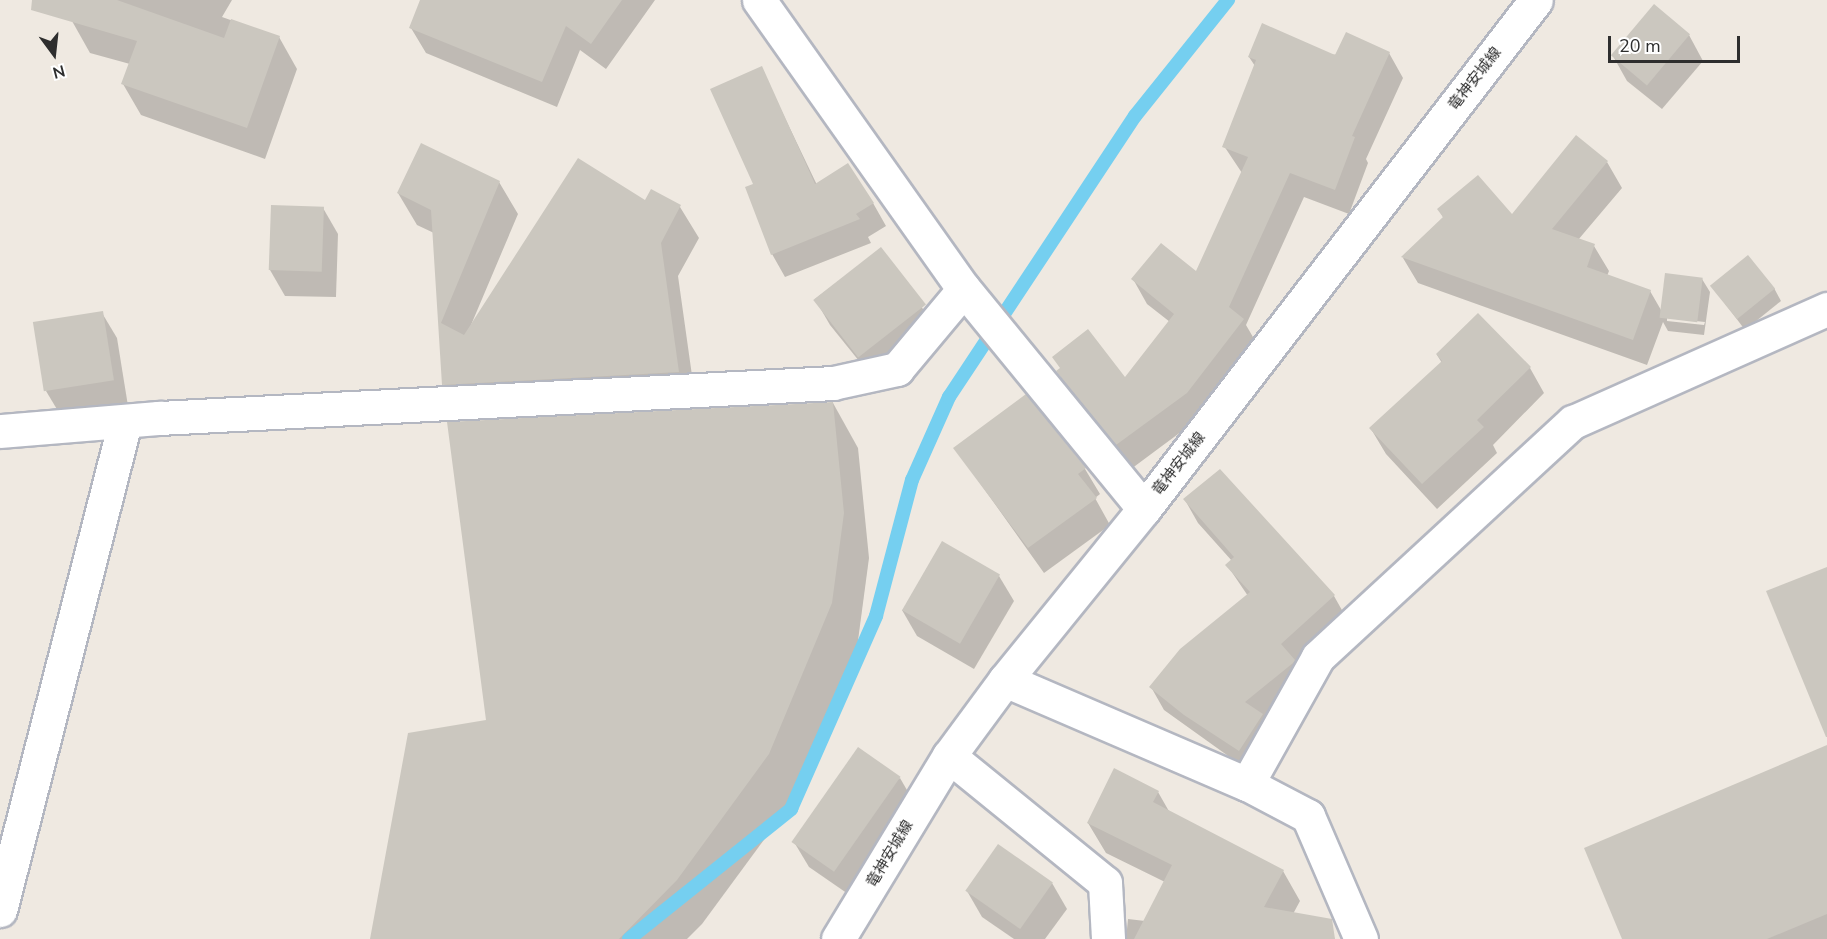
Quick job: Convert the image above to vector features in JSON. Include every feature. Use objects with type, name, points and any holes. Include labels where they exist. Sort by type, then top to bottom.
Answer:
[{"type":"street","points":[[759,0],[964,289],[1144,509]]},
{"type":"street","name":"竜神安城線","points":[[838,939],[949,756],[1005,680],[1144,509],[1536,0]]},
{"type":"street","points":[[0,431],[833,382],[897,369],[964,289]]},
{"type":"street","points":[[1247,784],[1318,657],[1573,422],[1827,309]]},
{"type":"street","points":[[0,910],[125,422]]},
{"type":"street","points":[[1005,680],[1247,784],[1308,816],[1361,939]]},
{"type":"street","points":[[949,756],[1105,884],[1108,939]]},
{"type":"building","points":[[32,0],[117,0],[224,38],[231,19],[280,36],[247,128],[121,84],[137,41],[31,10]]},
{"type":"building","points":[[420,0],[622,0],[591,44],[566,26],[542,82],[409,28]]},
{"type":"building","points":[[1654,4],[1690,34],[1647,86],[1611,55]]},
{"type":"building","points":[[1262,23],[1335,55],[1346,32],[1390,52],[1352,136],[1355,137],[1335,190],[1290,173],[1229,307],[1244,319],[1187,393],[1116,445],[1056,371],[1060,368],[1052,357],[1088,329],[1125,377],[1174,314],[1131,279],[1161,243],[1196,271],[1248,157],[1222,147],[1256,60],[1248,57]]},
{"type":"building","points":[[762,66],[815,184],[848,163],[874,203],[856,214],[860,219],[771,255],[745,187],[753,184],[710,89]]},
{"type":"building","points":[[1576,135],[1608,161],[1552,229],[1595,244],[1587,267],[1651,290],[1633,340],[1401,257],[1443,217],[1437,209],[1478,175],[1512,214]]},
{"type":"building","points":[[421,143],[500,181],[441,323],[464,335],[578,158],[645,200],[651,189],[681,205],[661,243],[679,372],[442,385],[431,210],[397,193]]},
{"type":"building","points":[[271,205],[324,207],[322,272],[269,270]]},
{"type":"building","points":[[881,247],[926,305],[858,357],[813,300]]},
{"type":"building","points":[[1748,255],[1775,288],[1737,319],[1710,286]]},
{"type":"building","points":[[1665,273],[1703,278],[1697,322],[1660,318]]},
{"type":"building","points":[[103,311],[114,380],[44,391],[33,322]]},
{"type":"building","points":[[1478,313],[1531,367],[1477,420],[1484,427],[1422,484],[1369,428],[1442,361],[1436,354]]},
{"type":"building","points":[[1026,394],[1086,468],[1078,474],[1097,498],[1028,548],[953,448]]},
{"type":"building","points":[[833,402],[844,513],[832,603],[769,754],[677,880],[619,939],[370,939],[408,733],[486,720],[447,422]]},
{"type":"building","points":[[1220,469],[1335,595],[1281,644],[1295,660],[1293,663],[1245,702],[1263,714],[1239,751],[1184,715],[1149,687],[1180,649],[1250,592],[1225,565],[1234,557],[1183,499]]},
{"type":"building","points":[[942,541],[1000,574],[960,644],[902,610]]},
{"type":"building","points":[[1827,567],[1827,737],[1826,737],[1766,591]]},
{"type":"building","points":[[1827,745],[1827,914],[1767,939],[1622,939],[1584,848]]},
{"type":"building","points":[[858,747],[901,777],[834,872],[791,842]]},
{"type":"building","points":[[1114,768],[1159,791],[1153,802],[1284,870],[1264,907],[1332,919],[1335,939],[1134,939],[1172,865],[1087,823]]},
{"type":"building","points":[[998,844],[1053,882],[1020,929],[965,891]]},
{"type":"waterway","points":[[629,939],[791,809],[876,616],[912,480],[949,397],[1135,116],[1228,0]]}]
